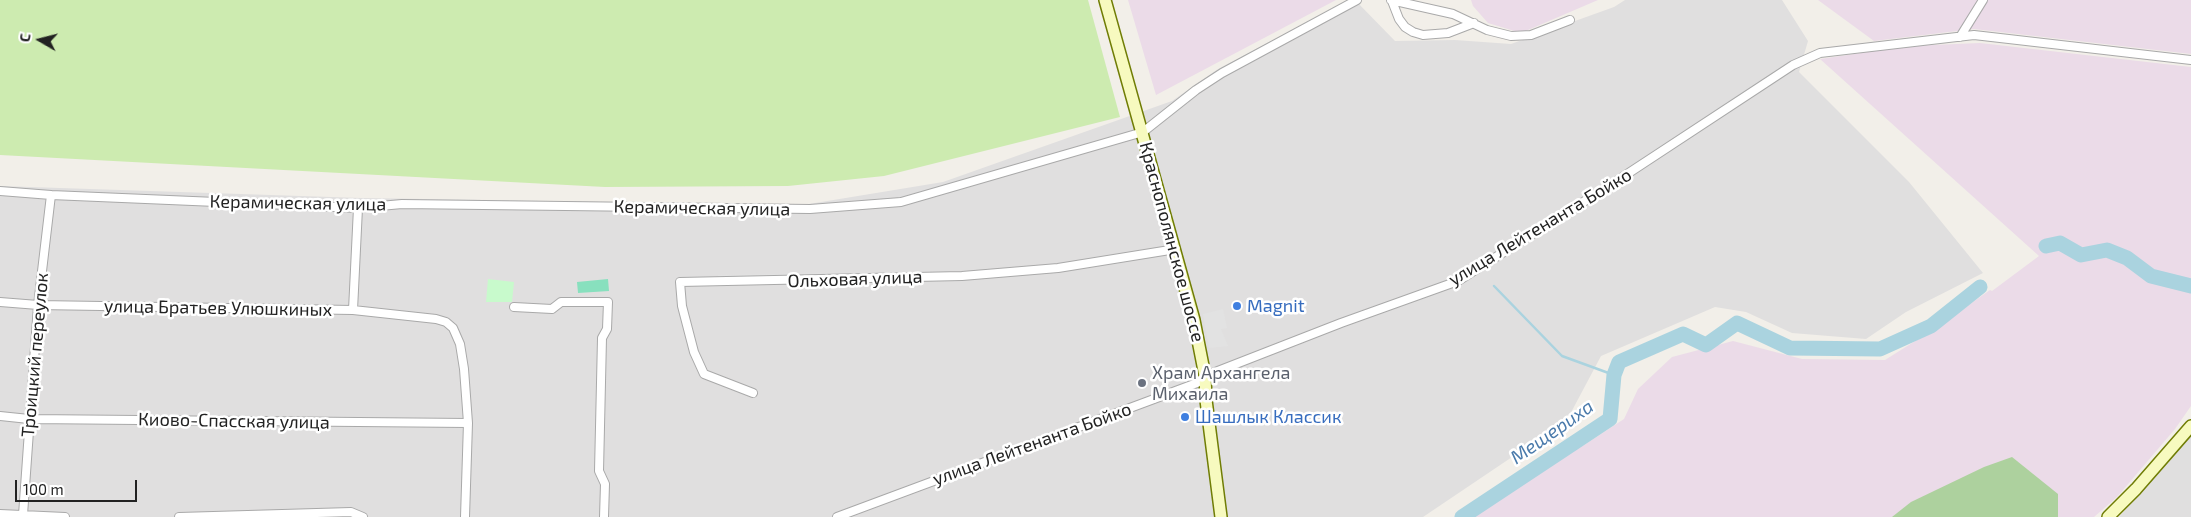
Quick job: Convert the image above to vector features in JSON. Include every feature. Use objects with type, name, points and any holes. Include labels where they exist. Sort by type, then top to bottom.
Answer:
[{"type":"main road","name":"Краснополянское шоссе","points":[[1106,0],[1176,248],[1194,320],[1205,376],[1206,400],[1220,517]]},
{"type":"main road","points":[[2108,517],[2136,489],[2191,426]]},
{"type":"street","name":"Керамическая улица","points":[[0,191],[51,195],[358,208],[412,204],[810,209],[901,202],[1143,132],[1196,90],[1222,73],[1357,0]]},
{"type":"street","points":[[1391,0],[1453,14],[1495,32],[1525,36],[1570,20]]},
{"type":"street","points":[[1391,0],[1399,19],[1405,27],[1413,32],[1423,34],[1448,33],[1474,23]]},
{"type":"street","points":[[1960,37],[1983,0]]},
{"type":"street","name":"улица Лейтенанта Бойко","points":[[837,517],[1197,383],[1205,376],[1341,323],[1458,281],[1629,173],[1793,65],[1820,53],[1974,35],[2191,60]]},
{"type":"street","name":"Троицкий переулок","points":[[23,515],[38,305],[51,195]]},
{"type":"street","points":[[353,310],[358,208]]},
{"type":"street","name":"Ольховая улица","points":[[753,393],[704,374],[694,352],[682,306],[680,282],[962,276],[1058,268],[1176,248]]},
{"type":"street","name":"улица Братьев Улюшкиных","points":[[0,302],[38,305],[353,310],[436,319],[446,322],[453,328],[460,344],[468,423]]},
{"type":"street","points":[[514,307],[552,309],[561,302],[608,302],[608,328],[602,338],[599,471],[604,484],[604,517]]},
{"type":"street","name":"Киово-Спасская улица","points":[[0,416],[29,419],[468,423]]},
{"type":"street","points":[[464,517],[468,423]]},
{"type":"street","points":[[179,517],[352,512],[363,517]]},
{"type":"street","points":[[0,514],[66,517]]},
{"type":"shaded area","points":[[1128,0],[1336,0],[1156,95]]},
{"type":"shaded area","points":[[1349,0],[1355,0],[1395,41],[1455,40],[1511,44],[1614,7],[1625,0],[1782,0],[1808,41],[1799,72],[1909,182],[1983,273],[1906,312],[1866,339],[1792,333],[1746,312],[1715,307],[1601,356],[1567,420],[1423,517],[0,517],[0,186],[361,198],[803,205],[943,182],[1172,101],[1218,69]]},
{"type":"shaded area","points":[[1471,0],[1598,0],[1521,33],[1488,23],[1473,6]]},
{"type":"shaded area","points":[[1818,0],[2191,0],[2191,54],[1974,29],[1874,41]]},
{"type":"shaded area","points":[[1980,43],[2191,67],[2191,406],[2175,429],[2117,497],[2094,517],[1461,517],[1480,503],[1584,445],[1624,419],[1638,389],[1672,357],[1733,341],[1802,359],[1885,360],[1936,328],[1990,290],[1992,291],[2039,256],[1820,59],[1909,46]]},
{"type":"shaded area","points":[[827,273],[827,277],[718,279],[718,275]]},
{"type":"shaded area","points":[[1223,309],[1227,328],[1221,329],[1228,346],[1209,348],[1203,314]]},
{"type":"shaded area","points":[[2191,436],[2191,517],[2119,517]]},
{"type":"green space","points":[[0,0],[1088,0],[1120,117],[884,176],[788,186],[605,187],[0,155]]},
{"type":"green space","points":[[488,279],[514,282],[512,302],[486,302]]},
{"type":"green space","points":[[608,279],[609,291],[578,293],[577,282]]},
{"type":"green space","points":[[2012,457],[2058,494],[2058,517],[1892,517],[1911,502],[1984,467]]},
{"type":"waterway","name":"Мещериха","points":[[2046,246],[2060,243],[2081,255],[2107,250],[2127,258],[2151,276],[2191,286]]},
{"type":"waterway","points":[[1494,286],[1562,356],[1614,375]]},
{"type":"waterway","name":"Мещериха","points":[[1462,517],[1610,419],[1614,375],[1619,362],[1683,334],[1706,345],[1737,323],[1790,348],[1880,349],[1931,326],[1980,287]]},
{"type":"place","name":"Magnit","points":[[1237,306]]},
{"type":"place","name":"Храм Архангела Михаила","points":[[1142,383]]},
{"type":"place","name":"Шашлык Классик","points":[[1185,417]]}]
